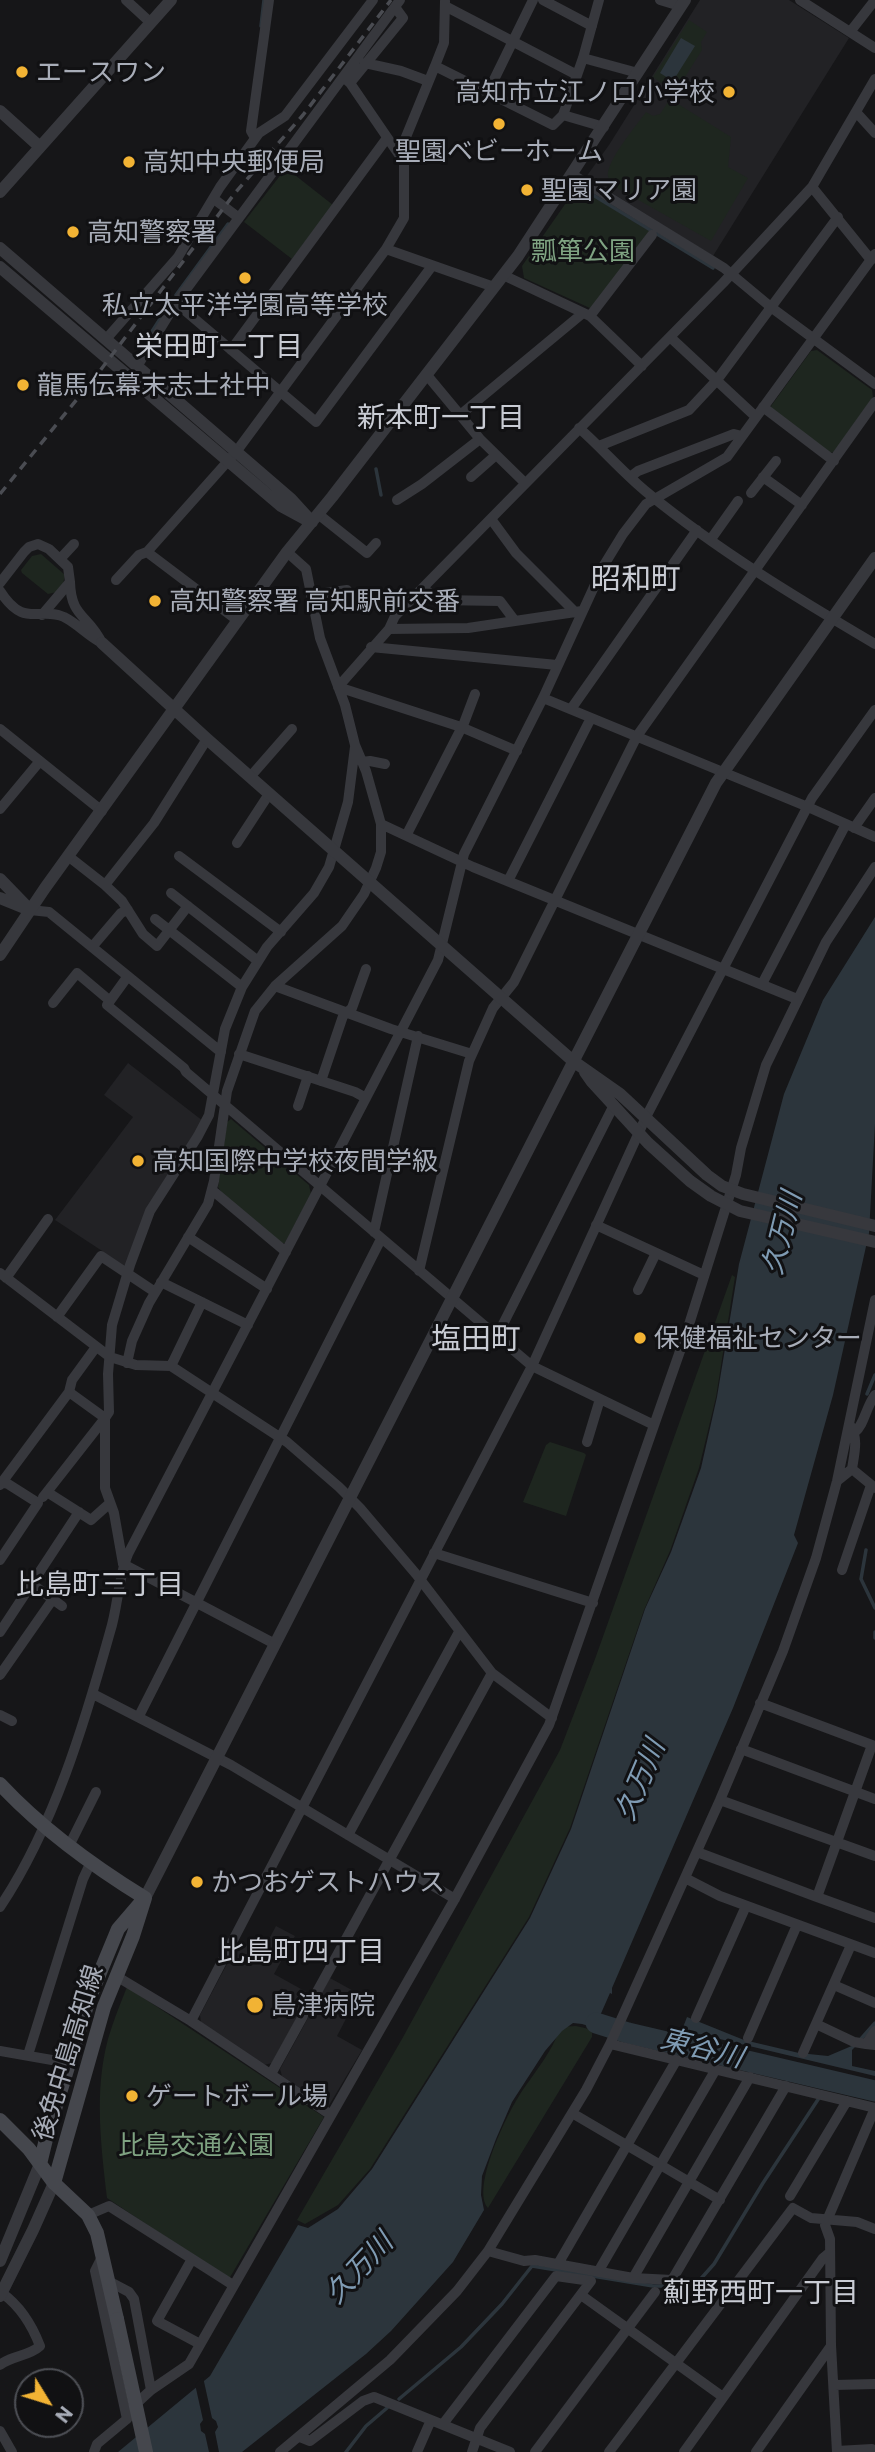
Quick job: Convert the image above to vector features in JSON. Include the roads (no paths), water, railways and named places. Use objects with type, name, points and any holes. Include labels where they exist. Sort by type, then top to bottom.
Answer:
[{"type":"main road","points":[[0,1784],[69,1846],[145,1898]]},
{"type":"main road","name":"後免中島高知線","points":[[54,2183],[68,2140],[88,2057],[145,1898]]},
{"type":"main road","name":"後免中島高知線","points":[[40,2164],[89,1999],[118,1928],[145,1898]]},
{"type":"main road","name":"後免中島高知線","points":[[0,2120],[54,2183],[88,2215],[97,2233],[110,2281],[146,2452]]},
{"type":"street","points":[[126,0],[151,23]]},
{"type":"street","points":[[0,192],[171,0]]},
{"type":"street","points":[[255,138],[251,131],[269,0]]},
{"type":"street","points":[[107,338],[168,270],[255,138],[262,130],[285,116],[373,0]]},
{"type":"street","points":[[488,92],[533,0]]},
{"type":"street","points":[[543,0],[592,26]]},
{"type":"street","points":[[435,66],[553,125],[564,115],[599,0]]},
{"type":"street","points":[[0,955],[237,620],[494,287],[573,175],[682,3],[660,0]]},
{"type":"street","points":[[800,0],[875,48]]},
{"type":"street","points":[[850,32],[875,0]]},
{"type":"street","points":[[138,365],[176,303],[319,112],[366,63],[403,18],[398,3]]},
{"type":"street","points":[[347,80],[398,3]]},
{"type":"street","points":[[399,154],[444,43],[445,3],[578,75]]},
{"type":"street","points":[[583,58],[638,73]]},
{"type":"street","points":[[366,63],[384,66],[428,81]]},
{"type":"street","points":[[338,687],[389,629],[395,617],[642,366],[812,187],[875,79]]},
{"type":"street","points":[[116,580],[139,555],[147,552],[232,457],[386,249],[404,218],[405,170],[399,154],[347,80]]},
{"type":"street","points":[[0,111],[40,147]]},
{"type":"street","points":[[856,112],[874,130]]},
{"type":"street","points":[[564,115],[604,127]]},
{"type":"street","points":[[231,350],[387,138]]},
{"type":"street","points":[[573,175],[730,274],[875,384]]},
{"type":"street","points":[[0,1907],[24,1866],[72,1760],[117,1608],[124,1564],[438,960],[462,862],[543,698],[579,612],[623,534],[646,504],[727,457],[873,257],[812,187]]},
{"type":"street","points":[[214,199],[239,218]]},
{"type":"street","points":[[599,446],[689,410],[717,380],[838,217]]},
{"type":"street","points":[[460,415],[586,315],[652,235]]},
{"type":"street","points":[[0,247],[138,365],[232,457]]},
{"type":"street","points":[[386,249],[494,287]]},
{"type":"street","points":[[176,303],[316,422],[432,266]]},
{"type":"street","points":[[0,267],[232,457],[315,518],[367,553],[376,543]]},
{"type":"street","points":[[503,275],[586,315],[642,366]]},
{"type":"street","points":[[670,337],[756,417]]},
{"type":"street","points":[[426,374],[480,439],[526,483]]},
{"type":"street","points":[[419,1270],[472,1054],[493,1008],[514,982],[637,736],[875,402]]},
{"type":"street","points":[[763,407],[834,461]]},
{"type":"street","points":[[579,428],[655,499],[697,530],[756,571],[875,644]]},
{"type":"street","points":[[630,477],[638,471],[734,434],[742,436]]},
{"type":"street","points":[[397,500],[480,439]]},
{"type":"street","points":[[471,477],[496,455]]},
{"type":"street","points":[[751,493],[776,461]]},
{"type":"street","points":[[763,477],[802,505]]},
{"type":"street","points":[[711,539],[738,501]]},
{"type":"street","points":[[491,519],[516,553],[579,612]]},
{"type":"street","points":[[571,709],[697,530]]},
{"type":"street","points":[[0,583],[24,552],[34,544],[45,546],[68,567],[72,605],[96,630],[102,643]]},
{"type":"street","points":[[60,559],[74,544]]},
{"type":"street","points":[[147,552],[237,620]]},
{"type":"street","points":[[127,1363],[132,1341],[155,1293],[208,1204],[225,1103],[255,1011],[275,986],[336,933],[352,913],[370,882],[381,852],[381,824],[345,705],[320,638],[306,569],[287,552]]},
{"type":"street","points":[[145,1898],[453,1299],[578,1065],[639,935],[723,773],[875,558]]},
{"type":"street","points":[[42,615],[69,582]]},
{"type":"street","points":[[423,588],[438,600],[500,601],[515,621]]},
{"type":"street","points":[[311,595],[347,590]]},
{"type":"street","points":[[0,591],[26,615],[61,616],[89,637],[102,643],[173,710],[578,1065],[638,1132],[690,1181],[742,1211],[872,1241]]},
{"type":"street","points":[[389,629],[468,628],[579,612]]},
{"type":"street","points":[[371,647],[557,665]]},
{"type":"street","points":[[338,687],[492,738],[517,751]]},
{"type":"street","points":[[407,834],[475,694]]},
{"type":"street","points":[[543,698],[875,837]]},
{"type":"street","points":[[191,2021],[532,1366],[638,1132],[807,807],[875,710]]},
{"type":"street","points":[[508,881],[591,718]]},
{"type":"street","points":[[865,725],[875,732]]},
{"type":"street","points":[[0,729],[102,811]]},
{"type":"street","points":[[250,777],[292,729]]},
{"type":"street","points":[[106,885],[154,823],[207,739]]},
{"type":"street","points":[[0,1560],[38,1503],[109,1412],[112,1325],[127,1273],[150,1211],[209,1115],[220,1052],[229,1018],[242,987],[258,961],[314,893],[328,867],[348,802],[355,745]]},
{"type":"street","points":[[0,809],[40,761]]},
{"type":"street","points":[[362,762],[384,764]]},
{"type":"street","points":[[237,844],[269,794]]},
{"type":"street","points":[[762,984],[850,826],[875,799]]},
{"type":"street","points":[[381,824],[462,862],[797,999]]},
{"type":"street","points":[[68,856],[106,885],[128,910],[143,934],[157,946],[188,906]]},
{"type":"street","points":[[178,856],[281,932]]},
{"type":"street","points":[[94,2452],[97,2444],[127,2419],[138,2402],[189,2364],[455,1899],[551,1718],[654,1425],[727,1204],[737,1193],[741,1148],[766,1065],[826,942],[875,867]]},
{"type":"street","points":[[0,879],[30,910]]},
{"type":"street","points":[[171,893],[258,961]]},
{"type":"street","points":[[0,898],[30,910],[49,912],[220,1052]]},
{"type":"street","points":[[92,947],[121,913],[128,910]]},
{"type":"street","points":[[155,919],[242,987]]},
{"type":"street","points":[[321,1081],[343,1016],[352,1008],[366,969]]},
{"type":"street","points":[[53,1003],[77,973],[109,1000]]},
{"type":"street","points":[[128,976],[107,1004],[378,1236],[532,1366],[654,1425]]},
{"type":"street","points":[[275,986],[472,1054]]},
{"type":"street","points":[[139,1716],[281,1437],[378,1236],[418,1036]]},
{"type":"street","points":[[239,1054],[366,1098]]},
{"type":"street","points":[[578,1065],[597,1075],[716,1182],[737,1193],[874,1226]]},
{"type":"street","points":[[298,1106],[308,1076]]},
{"type":"street","points":[[497,1336],[614,1105]]},
{"type":"street","points":[[212,1190],[286,1252]]},
{"type":"street","points":[[48,1219],[3,1275],[110,1357],[136,1365],[171,1366],[281,1437],[351,1497],[492,1673],[551,1718]]},
{"type":"street","points":[[596,1225],[704,1275]]},
{"type":"street","points":[[188,1237],[267,1289]]},
{"type":"street","points":[[638,1290],[656,1253]]},
{"type":"street","points":[[57,1317],[101,1256],[155,1293]]},
{"type":"street","points":[[162,1282],[248,1325]]},
{"type":"street","points":[[280,2452],[406,2345],[457,2291],[488,2251],[572,2113],[612,2041],[720,1800],[783,1651],[816,1558],[852,1428],[875,1300]]},
{"type":"street","points":[[171,1366],[202,1302]]},
{"type":"street","points":[[0,1483],[69,1392],[72,1380],[96,1347]]},
{"type":"street","points":[[69,1392],[105,1418]]},
{"type":"street","points":[[852,1428],[861,1427],[866,1407],[875,1395]]},
{"type":"street","points":[[587,1442],[600,1399]]},
{"type":"street","points":[[105,1418],[105,1488],[114,1513],[124,1564]]},
{"type":"street","points":[[852,1428],[852,1469]]},
{"type":"street","points":[[837,1481],[852,1469]]},
{"type":"street","points":[[842,1570],[873,1486],[852,1469]]},
{"type":"street","points":[[0,1483],[8,1484],[38,1503]]},
{"type":"street","points":[[47,1492],[91,1520],[110,1503]]},
{"type":"street","points":[[0,1632],[79,1513]]},
{"type":"street","points":[[434,1553],[593,1603]]},
{"type":"street","points":[[124,1564],[275,1644]]},
{"type":"street","points":[[32,1584],[62,1606]]},
{"type":"street","points":[[0,1675],[52,1599]]},
{"type":"street","points":[[348,1835],[459,1632]]},
{"type":"street","points":[[271,2074],[492,1673]]},
{"type":"street","points":[[93,1694],[216,1757],[455,1899]]},
{"type":"street","points":[[760,1703],[874,1746],[817,1897]]},
{"type":"street","points":[[0,1715],[12,1721]]},
{"type":"street","points":[[741,1749],[875,1799]]},
{"type":"street","points":[[69,1846],[96,1792]]},
{"type":"street","points":[[720,1800],[875,1856]]},
{"type":"street","points":[[696,1852],[875,1918]]},
{"type":"street","points":[[28,2055],[91,1862]]},
{"type":"street","points":[[685,1878],[720,1896],[875,1953]]},
{"type":"street","points":[[696,2018],[746,1906]]},
{"type":"street","points":[[748,2038],[797,1924]]},
{"type":"street","points":[[803,2053],[851,1945]]},
{"type":"street","points":[[116,1976],[191,2021],[331,2115]]},
{"type":"street","points":[[834,1985],[875,2003]]},
{"type":"street","points":[[816,2024],[864,2044],[875,2031]]},
{"type":"street","points":[[612,2041],[676,2061],[875,2108],[825,2225],[830,2239],[836,2448]]},
{"type":"street","points":[[0,2050],[69,2063]]},
{"type":"street","points":[[558,2264],[676,2061]]},
{"type":"street","points":[[598,2272],[716,2069]]},
{"type":"street","points":[[633,2278],[750,2077]]},
{"type":"street","points":[[488,2251],[524,2261],[535,2260],[633,2278],[672,2280],[786,2086]]},
{"type":"street","points":[[790,2196],[847,2101]]},
{"type":"street","points":[[572,2113],[720,2200]]},
{"type":"street","points":[[0,2261],[40,2164]]},
{"type":"street","points":[[0,2365],[8,2359],[33,2352],[40,2346],[31,2325],[12,2301],[1,2294],[54,2183]]},
{"type":"street","points":[[88,2215],[109,2206],[233,2285]]},
{"type":"street","points":[[609,2452],[793,2208],[811,2218],[857,2222],[875,2229]]},
{"type":"street","points":[[684,2452],[829,2253]]},
{"type":"street","points":[[103,2255],[95,2271],[127,2419]]},
{"type":"street","points":[[192,2259],[157,2321],[200,2344]]},
{"type":"street","points":[[443,2424],[556,2276],[591,2281],[480,2428],[472,2452]]},
{"type":"street","points":[[110,2281],[129,2292],[134,2299],[151,2390]]},
{"type":"street","points":[[535,2452],[655,2292]]},
{"type":"street","points":[[581,2295],[723,2397]]},
{"type":"street","points":[[756,2452],[831,2345]]},
{"type":"street","points":[[834,2385],[875,2384]]},
{"type":"street","points":[[300,2437],[310,2441],[368,2398],[379,2398],[510,2452]]},
{"type":"street","points":[[417,2452],[431,2420]]},
{"type":"street","points":[[0,2431],[12,2452]]},
{"type":"street","points":[[827,2452],[836,2448],[872,2449]]},
{"type":"water","points":[[681,38],[695,46],[673,81],[660,73]]},
{"type":"water","name":"久万川","points":[[875,917],[875,1124],[869,1233],[833,1395],[794,1535],[798,1543],[733,1708],[612,1988],[612,1994],[610,1993],[599,2018],[603,2022],[625,2029],[622,2036],[573,2023],[562,2031],[545,2051],[512,2102],[496,2139],[482,2176],[481,2195],[484,2210],[453,2262],[391,2331],[366,2354],[242,2452],[118,2452],[210,2376],[298,2225],[308,2228],[338,2209],[372,2169],[530,1918],[571,1829],[645,1609],[671,1552],[701,1468],[717,1397],[739,1264],[784,1094],[823,1000]]},
{"type":"water","points":[[687,2017],[744,2040],[799,2053],[828,2056],[854,2045],[852,2066],[875,2071],[875,2076],[682,2030]]},
{"type":"waterway","points":[[261,26],[264,0]]},
{"type":"waterway","points":[[578,186],[713,268]]},
{"type":"waterway","points":[[176,295],[228,224]]},
{"type":"waterway","points":[[142,347],[160,319]]},
{"type":"waterway","points":[[376,469],[381,495]]},
{"type":"waterway","points":[[867,1394],[875,1375]]},
{"type":"waterway","points":[[866,1550],[861,1579],[875,1608]]},
{"type":"waterway","points":[[875,1632],[875,1638]]},
{"type":"waterway","name":"東谷川","points":[[596,2023],[628,2033],[875,2091]]},
{"type":"waterway","points":[[860,2040],[875,2023]]},
{"type":"waterway","points":[[399,2399],[461,2347],[502,2304],[532,2266],[653,2286],[697,2283],[714,2264],[819,2098]]},
{"type":"waterway","points":[[346,2452],[366,2426],[387,2408]]},
{"type":"railway","points":[[0,494],[99,372],[235,193],[303,115],[391,0]]},
{"type":"place","name":"エースワン","points":[[22,72]]},
{"type":"place","name":"高知市立江ノ口小学校","points":[[729,92]]},
{"type":"place","name":"聖園ベビーホーム","points":[[499,124]]},
{"type":"place","name":"高知中央郵便局","points":[[129,162]]},
{"type":"place","name":"聖園マリア園","points":[[527,190]]},
{"type":"place","name":"高知警察署","points":[[73,232]]},
{"type":"place","name":"私立太平洋学園高等学校","points":[[245,278]]},
{"type":"place","name":"龍馬伝幕末志士社中","points":[[23,385]]},
{"type":"place","name":"高知警察署 高知駅前交番","points":[[155,601]]},
{"type":"place","name":"高知国際中学校夜間学級","points":[[138,1161]]},
{"type":"place","name":"保健福祉センター","points":[[640,1338]]},
{"type":"place","name":"かつおゲストハウス","points":[[197,1882]]},
{"type":"place","name":"島津病院","points":[[255,2005]]},
{"type":"place","name":"ゲートボール場","points":[[132,2096]]},
{"type":"district","name":"栄田町一丁目","points":[[219,347]]},
{"type":"district","name":"新本町一丁目","points":[[441,418]]},
{"type":"district","name":"昭和町","points":[[636,579]]},
{"type":"district","name":"塩田町","points":[[476,1339]]},
{"type":"district","name":"比島町三丁目","points":[[100,1585]]},
{"type":"district","name":"比島町四丁目","points":[[301,1952]]},
{"type":"district","name":"薊野西町一丁目","points":[[761,2293]]},
{"type":"park label","name":"瓢箪公園","points":[[583,251]]},
{"type":"park label","name":"比島交通公園","points":[[196,2145]]}]
